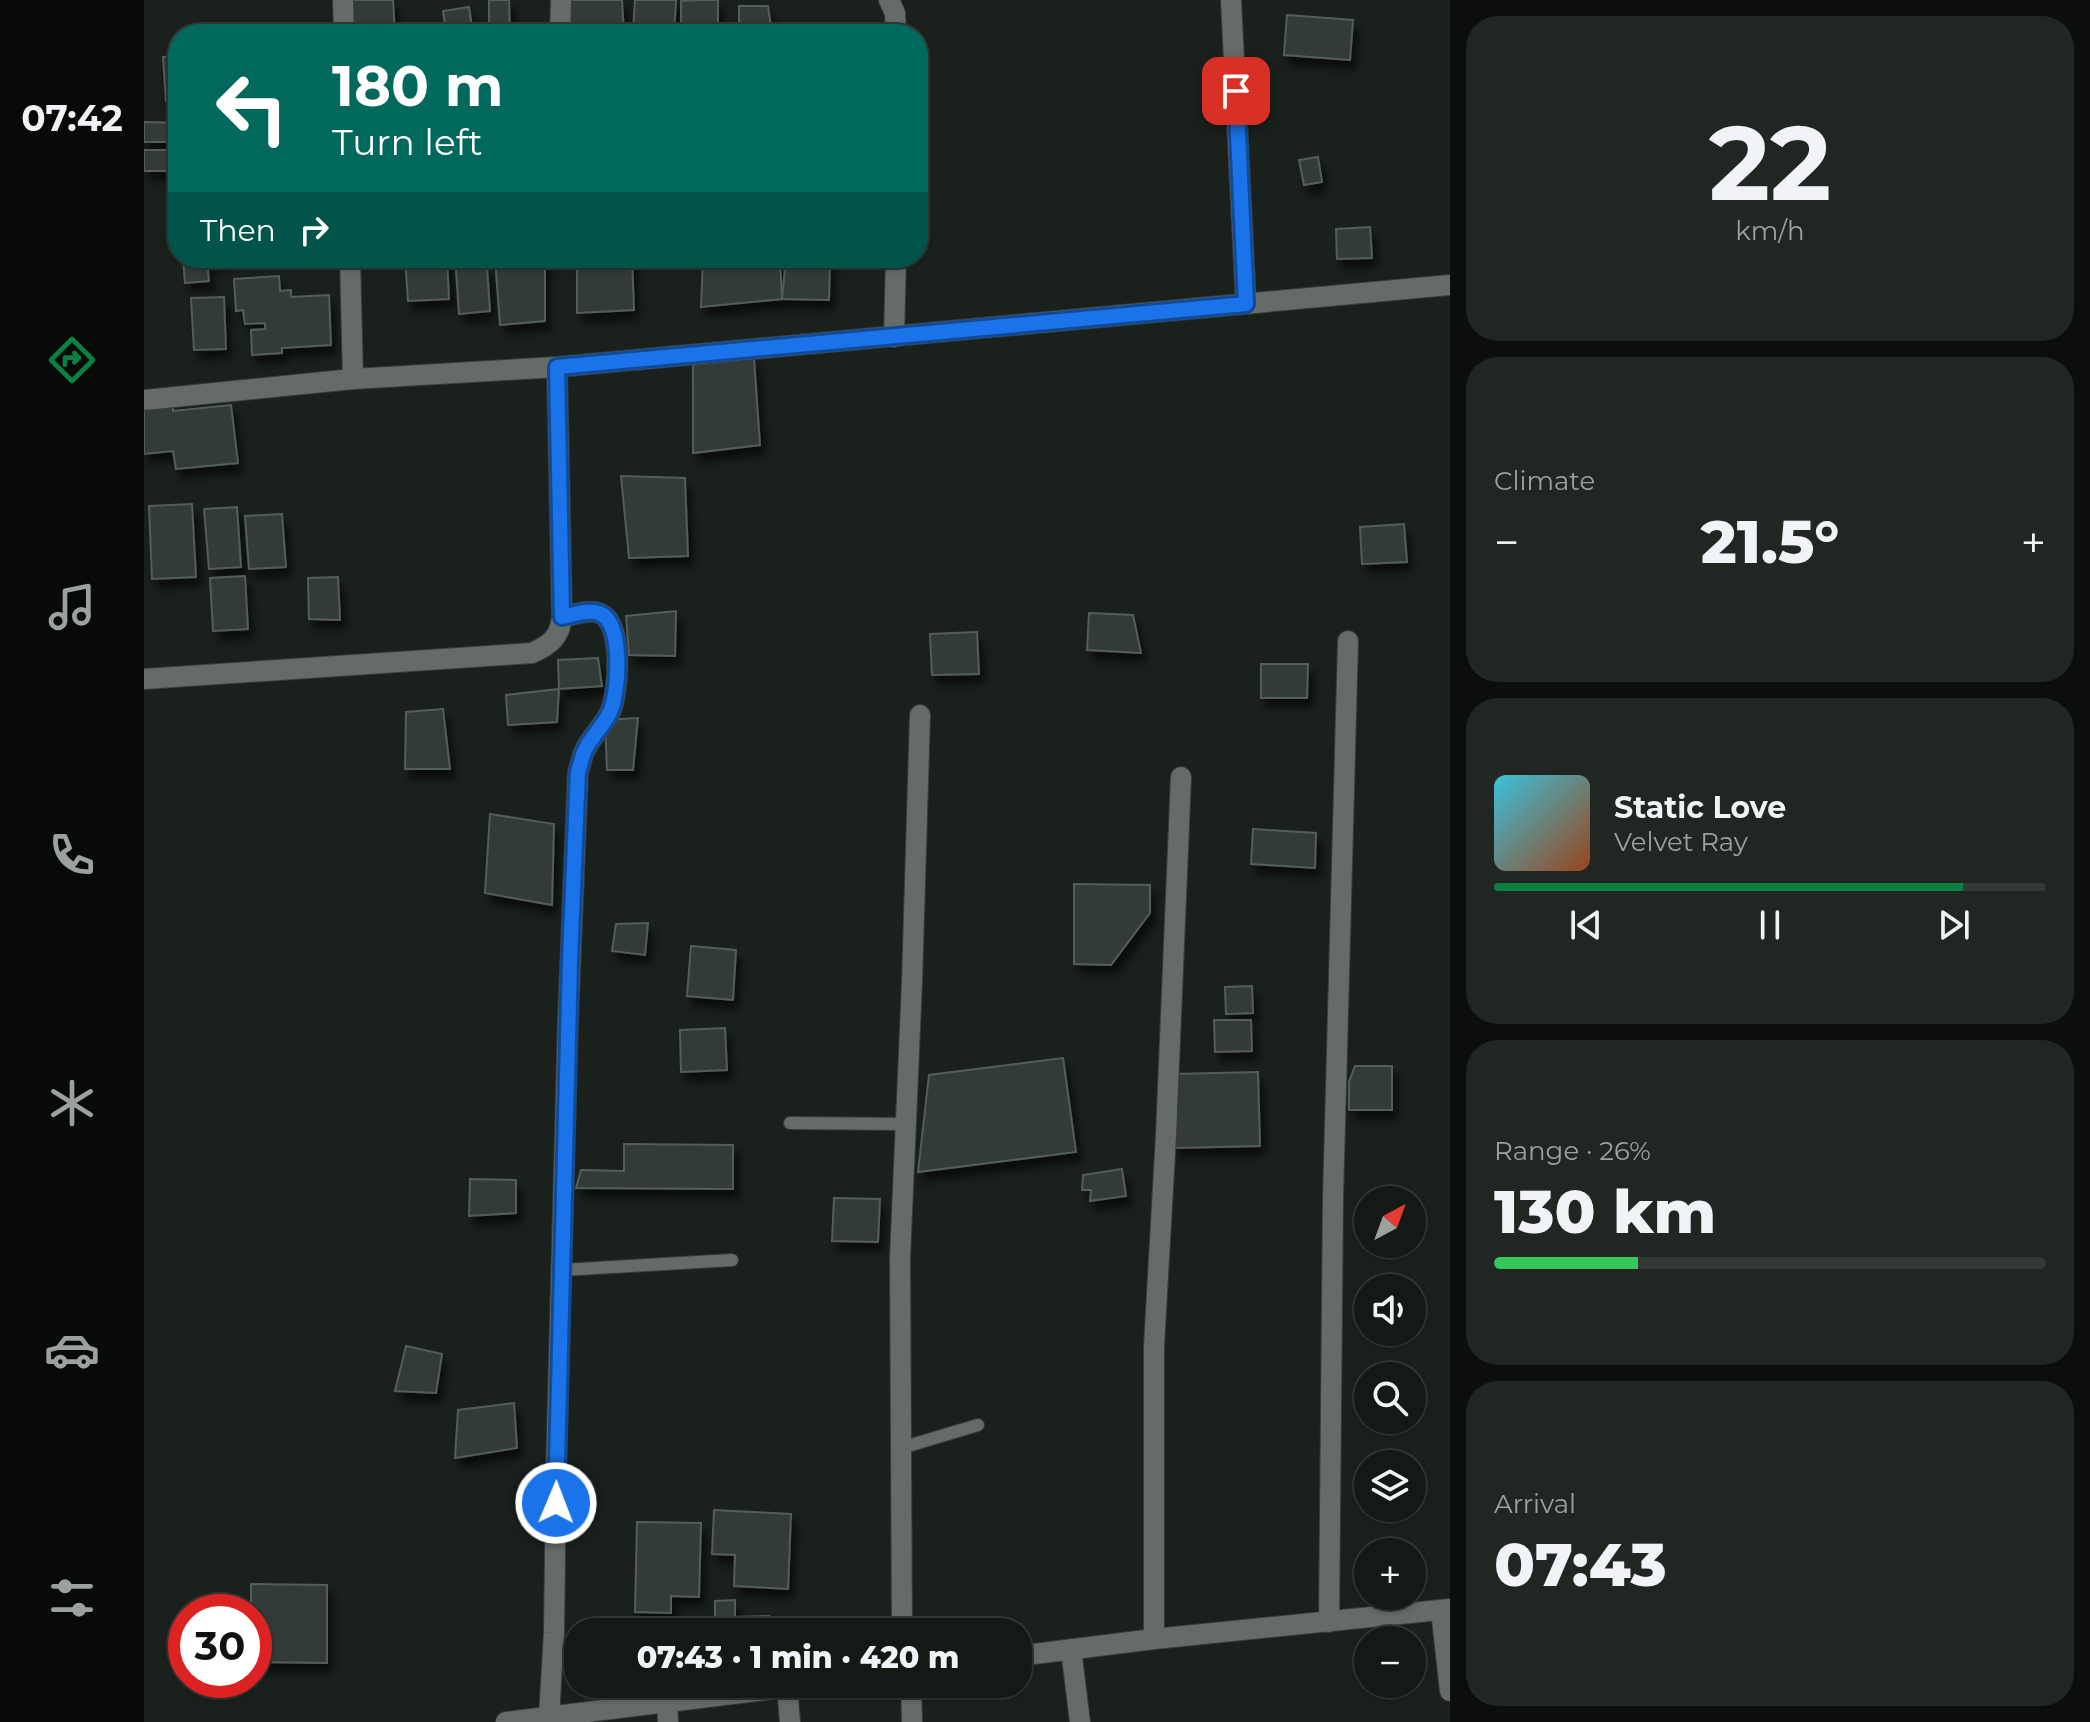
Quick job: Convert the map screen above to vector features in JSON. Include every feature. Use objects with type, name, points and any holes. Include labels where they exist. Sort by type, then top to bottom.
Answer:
[{"type":"street","points":[[343,0],[344,24]]},
{"type":"street","points":[[560,24],[561,0]]},
{"type":"street","points":[[889,0],[896,24]]},
{"type":"street","points":[[1231,0],[1246,304]]},
{"type":"street","points":[[350,268],[353,379]]},
{"type":"street","points":[[894,337],[896,268]]},
{"type":"street","points":[[144,400],[353,379],[557,367],[1450,285]]},
{"type":"street","points":[[144,679],[532,653],[548,646],[561,627],[562,617],[557,367]]},
{"type":"street","points":[[549,1716],[554,1633],[570,961],[578,772],[585,749],[611,710],[616,688],[617,645],[603,614],[595,612],[562,617]]},
{"type":"street","points":[[1329,1622],[1333,1198],[1348,641]]},
{"type":"street","points":[[902,1618],[900,1258],[920,715]]},
{"type":"street","points":[[1154,1639],[1154,1346],[1181,777]]},
{"type":"street","points":[[1032,1654],[1445,1610],[1450,1691]]},
{"type":"street","points":[[1071,1649],[1080,1722]]},
{"type":"street","points":[[506,1722],[549,1716],[667,1712],[734,1698]]},
{"type":"street","points":[[788,1698],[790,1722]]},
{"type":"street","points":[[911,1698],[912,1722]]},
{"type":"lane","points":[[790,1123],[905,1124]]},
{"type":"lane","points":[[562,1270],[732,1260]]},
{"type":"lane","points":[[901,1448],[978,1425]]},
{"type":"building","points":[[350,0],[393,0],[394,24],[351,24]]},
{"type":"building","points":[[489,0],[509,0],[510,24],[489,24]]},
{"type":"building","points":[[569,0],[622,0],[623,24],[570,24]]},
{"type":"building","points":[[635,0],[676,0],[675,24],[634,24]]},
{"type":"building","points":[[718,0],[718,24],[681,24],[681,1]]},
{"type":"building","points":[[739,6],[768,6],[771,24],[739,24]]},
{"type":"building","points":[[469,7],[472,24],[445,24],[443,11]]},
{"type":"building","points":[[1287,15],[1353,20],[1350,60],[1284,55]]},
{"type":"building","points":[[163,57],[168,57],[168,101],[166,101]]},
{"type":"building","points":[[144,122],[168,123],[168,142],[144,142]]},
{"type":"building","points":[[144,150],[168,150],[168,171],[144,171]]},
{"type":"building","points":[[1318,157],[1322,182],[1304,185],[1299,160]]},
{"type":"building","points":[[1370,227],[1372,258],[1337,259],[1336,229]]},
{"type":"building","points":[[184,268],[208,268],[209,281],[185,283]]},
{"type":"building","points":[[406,268],[447,268],[449,299],[408,301]]},
{"type":"building","points":[[487,268],[490,311],[459,314],[456,269]]},
{"type":"building","points":[[496,268],[545,268],[545,321],[500,325]]},
{"type":"building","points":[[577,268],[632,268],[634,310],[577,313]]},
{"type":"building","points":[[703,268],[780,268],[782,299],[701,307]]},
{"type":"building","points":[[785,268],[830,268],[829,300],[782,299]]},
{"type":"building","points":[[279,276],[280,291],[291,290],[291,297],[329,295],[331,345],[282,348],[282,353],[252,355],[251,330],[265,329],[265,323],[245,324],[243,310],[236,311],[234,279]]},
{"type":"building","points":[[224,297],[226,349],[194,350],[191,298]]},
{"type":"building","points":[[754,358],[760,445],[693,453],[693,365]]},
{"type":"building","points":[[173,402],[173,411],[231,405],[238,463],[176,469],[173,451],[144,454],[144,405]]},
{"type":"building","points":[[621,476],[685,478],[688,556],[629,558]]},
{"type":"building","points":[[192,504],[196,577],[152,579],[149,506]]},
{"type":"building","points":[[237,507],[241,567],[209,569],[204,509]]},
{"type":"building","points":[[282,514],[286,567],[249,569],[245,516]]},
{"type":"building","points":[[1404,524],[1407,562],[1362,564],[1360,527]]},
{"type":"building","points":[[245,576],[248,629],[213,631],[210,578]]},
{"type":"building","points":[[338,577],[340,620],[309,619],[308,578]]},
{"type":"building","points":[[676,611],[675,656],[629,655],[626,616]]},
{"type":"building","points":[[1089,613],[1133,615],[1141,653],[1087,650]]},
{"type":"building","points":[[977,632],[979,674],[932,675],[930,634]]},
{"type":"building","points":[[598,658],[602,686],[559,689],[558,660]]},
{"type":"building","points":[[1261,664],[1308,664],[1307,698],[1261,698]]},
{"type":"building","points":[[559,689],[557,722],[508,725],[506,695]]},
{"type":"building","points":[[443,709],[450,769],[405,769],[406,712]]},
{"type":"building","points":[[638,718],[633,770],[607,770],[605,720]]},
{"type":"building","points":[[490,814],[554,824],[552,905],[485,893]]},
{"type":"building","points":[[1253,829],[1316,833],[1315,868],[1251,864]]},
{"type":"building","points":[[1074,884],[1150,885],[1150,913],[1111,965],[1074,964]]},
{"type":"building","points":[[648,923],[645,955],[612,951],[616,924]]},
{"type":"building","points":[[691,946],[736,950],[733,1000],[687,996]]},
{"type":"building","points":[[1252,986],[1253,1013],[1226,1014],[1225,987]]},
{"type":"building","points":[[1214,1020],[1251,1020],[1252,1051],[1215,1052]]},
{"type":"building","points":[[725,1028],[727,1070],[681,1072],[680,1030]]},
{"type":"building","points":[[1063,1058],[1076,1152],[918,1172],[929,1075]]},
{"type":"building","points":[[1355,1066],[1392,1066],[1392,1110],[1349,1110],[1349,1082]]},
{"type":"building","points":[[1258,1072],[1260,1146],[1175,1148],[1173,1074]]},
{"type":"building","points":[[624,1144],[733,1145],[733,1189],[576,1188],[581,1170],[624,1171]]},
{"type":"building","points":[[1122,1169],[1126,1196],[1090,1201],[1091,1190],[1082,1190],[1083,1175]]},
{"type":"building","points":[[470,1179],[516,1180],[516,1213],[469,1216]]},
{"type":"building","points":[[834,1198],[880,1199],[878,1242],[832,1241]]},
{"type":"building","points":[[406,1346],[442,1354],[436,1393],[395,1391]]},
{"type":"building","points":[[514,1403],[517,1448],[455,1458],[458,1410]]},
{"type":"building","points":[[714,1510],[791,1514],[788,1589],[734,1586],[735,1555],[712,1554]]},
{"type":"building","points":[[637,1522],[701,1523],[699,1597],[671,1596],[671,1613],[635,1612]]},
{"type":"building","points":[[251,1584],[327,1585],[327,1663],[272,1662],[272,1594],[251,1594]]},
{"type":"building","points":[[735,1600],[735,1617],[769,1618],[715,1618],[715,1601]]},
{"type":"route","points":[[556,1503],[578,772],[585,749],[611,710],[616,688],[617,645],[603,614],[595,612],[562,617],[557,367],[1246,304],[1236,91]]}]
